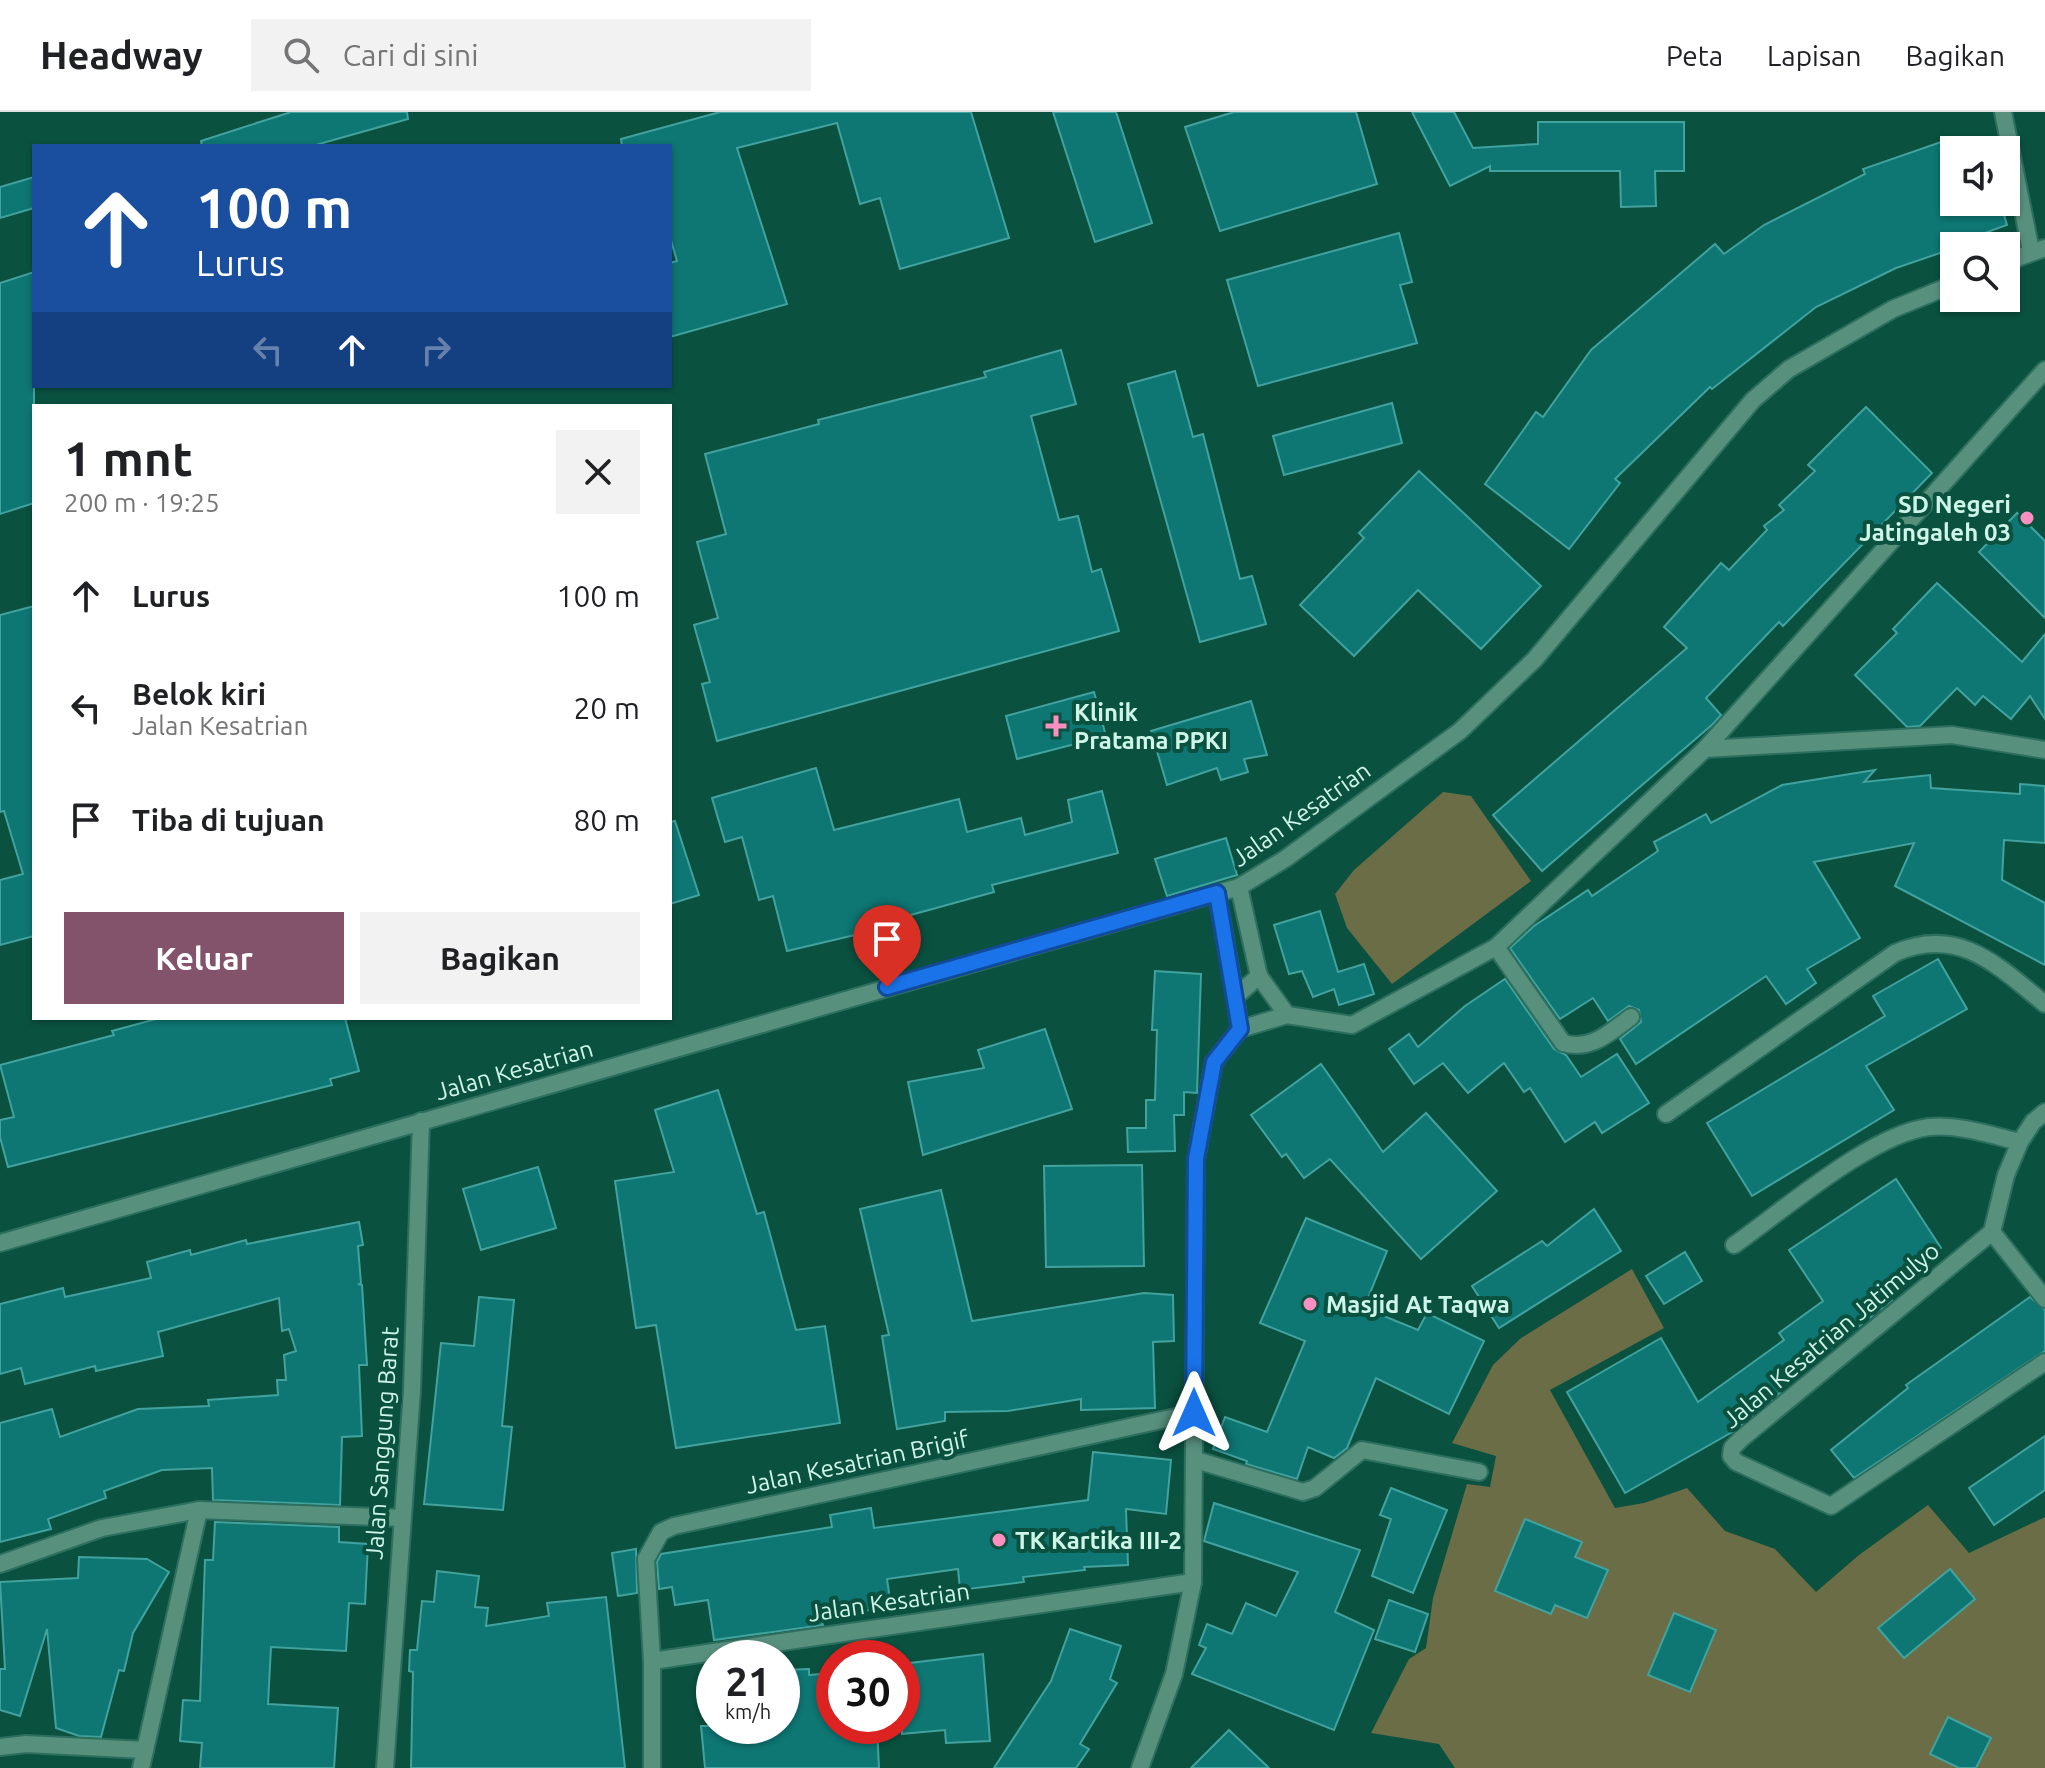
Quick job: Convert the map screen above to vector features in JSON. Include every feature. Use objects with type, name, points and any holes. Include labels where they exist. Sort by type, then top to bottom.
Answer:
[{"type":"street","points":[[2003,112],[2038,250]]},
{"type":"street","name":"Jalan Kesatrian","points":[[0,1243],[1239,887],[1285,859],[1460,731],[1535,659],[1753,400],[1789,369],[1893,309],[1940,290]]},
{"type":"street","points":[[1140,1768],[1174,1674],[1193,1582],[1196,1159],[1214,1062],[1240,1029],[1287,1015],[1352,1025],[1496,947],[1705,749],[2045,370]]},
{"type":"street","points":[[1705,749],[1952,735],[2045,750]]},
{"type":"street","points":[[1239,887],[1259,976],[1287,1015]]},
{"type":"street","points":[[1217,893],[1240,1029]]},
{"type":"street","points":[[1666,1114],[1895,953],[1915,944],[1940,942],[1972,951],[2045,1004]]},
{"type":"street","points":[[1496,947],[1563,1043],[1576,1047],[1595,1043],[1631,1017]]},
{"type":"street","points":[[1235,997],[1259,976]]},
{"type":"street","points":[[2045,1112],[2020,1142],[2006,1175],[1992,1232],[2045,1299]]},
{"type":"street","name":"Jalan Sanggung Barat","points":[[385,1768],[412,1390],[421,1121]]},
{"type":"street","points":[[1734,1245],[1883,1140],[1928,1127],[1966,1129],[2020,1142]]},
{"type":"street","name":"Jalan Kesatrian Jatimulyo","points":[[1992,1232],[1741,1439],[1732,1448],[1731,1456],[1736,1462],[1831,1506],[2045,1362]]},
{"type":"street","name":"Jalan Kesatrian Brigif","points":[[652,1661],[646,1559],[661,1532],[674,1526],[1194,1413]]},
{"type":"street","points":[[1196,1460],[1303,1492],[1315,1488],[1362,1450],[1479,1472]]},
{"type":"street","points":[[0,1564],[102,1528],[199,1510],[402,1518]]},
{"type":"street","points":[[141,1768],[199,1510]]},
{"type":"street","name":"Jalan Kesatrian","points":[[652,1661],[1193,1582]]},
{"type":"street","points":[[652,1661],[652,1768]]},
{"type":"street","points":[[0,1747],[26,1744],[145,1750]]},
{"type":"green space","points":[[1443,792],[1471,796],[1531,881],[1392,984],[1347,928],[1335,894],[1354,870]]},
{"type":"green space","points":[[1632,1269],[1664,1328],[1550,1390],[1615,1508],[1644,1503],[1687,1488],[1725,1531],[1775,1549],[1816,1592],[1859,1555],[1928,1505],[1969,1553],[2045,1517],[2045,1768],[1455,1768],[1439,1744],[1371,1733],[1409,1659],[1426,1648],[1433,1598],[1467,1484],[1490,1487],[1496,1456],[1452,1443],[1493,1365],[1521,1338]]},
{"type":"building","points":[[291,112],[407,112],[408,119],[319,144],[202,144],[201,141]]},
{"type":"building","points":[[720,112],[971,112],[1009,238],[900,269],[880,198],[860,204],[837,123],[737,148],[787,304],[672,336],[672,262],[677,261],[672,244],[672,144],[622,144],[621,139]]},
{"type":"building","points":[[1053,112],[1116,112],[1152,223],[1095,242]]},
{"type":"building","points":[[1234,112],[1356,112],[1377,184],[1220,231],[1185,127]]},
{"type":"building","points":[[1412,112],[1454,112],[1473,148],[1538,144],[1538,122],[1684,122],[1684,171],[1655,171],[1656,206],[1621,207],[1620,171],[1490,171],[1490,166],[1450,186]]},
{"type":"building","points":[[1940,142],[1940,216],[2004,216],[2007,225],[1987,232],[1940,232],[1940,253],[1896,268],[1816,307],[1712,389],[1710,387],[1615,479],[1620,483],[1569,549],[1485,484],[1536,412],[1543,417],[1591,350],[1715,244],[1724,254],[1764,225],[1865,174],[1863,169]]},
{"type":"building","points":[[32,178],[32,209],[0,218],[0,187]]},
{"type":"building","points":[[1399,233],[1412,282],[1400,285],[1417,343],[1258,386],[1227,280]]},
{"type":"building","points":[[32,273],[34,404],[32,504],[0,514],[0,283]]},
{"type":"building","points":[[1061,350],[1076,404],[1031,416],[1059,520],[1078,516],[1092,572],[1101,569],[1119,631],[717,741],[702,684],[710,682],[694,625],[718,618],[697,542],[726,534],[705,454],[819,424],[818,420],[986,377],[984,372]]},
{"type":"building","points":[[1175,371],[1193,437],[1203,434],[1240,579],[1252,576],[1266,624],[1200,642],[1128,384]]},
{"type":"building","points":[[1392,403],[1402,443],[1284,475],[1273,436]]},
{"type":"building","points":[[1866,407],[1932,473],[1783,626],[1779,622],[1706,698],[1721,715],[1713,724],[1542,871],[1493,815],[1687,648],[1664,627],[1721,563],[1729,570],[1767,530],[1764,526],[1784,510],[1779,505],[1815,471],[1808,465]]},
{"type":"building","points":[[1419,471],[1541,586],[1481,649],[1418,590],[1354,656],[1300,605],[1364,538],[1359,533]]},
{"type":"building","name":"SD Negeri Jatingaleh 03","points":[[2017,513],[2045,541],[2045,618],[1979,552]]},
{"type":"building","points":[[1937,583],[2022,662],[2045,634],[2045,719],[2030,696],[2011,719],[1983,696],[1975,705],[1957,688],[1920,726],[1907,727],[1855,675],[1897,633],[1893,629]]},
{"type":"building","points":[[32,607],[32,937],[0,945],[0,880],[23,874],[4,811],[0,812],[0,615]]},
{"type":"building","name":"Klinik Pratama PPKI","points":[[1094,692],[1106,736],[1017,759],[1006,716]]},
{"type":"building","points":[[1251,701],[1267,755],[1244,759],[1248,772],[1221,780],[1217,768],[1167,785],[1151,731]]},
{"type":"building","points":[[816,768],[834,830],[959,799],[967,832],[1021,818],[1025,835],[1072,822],[1068,800],[1102,791],[1118,853],[992,885],[994,892],[871,926],[872,931],[787,951],[773,896],[759,900],[742,837],[725,842],[712,798]]},
{"type":"building","points":[[1875,770],[1864,782],[1930,775],[1931,788],[2020,794],[2020,784],[2045,786],[2045,843],[2004,840],[2002,880],[2045,903],[2045,965],[1895,886],[1914,843],[1814,862],[1860,938],[1807,969],[1816,983],[1786,1004],[1766,976],[1636,1064],[1620,1039],[1641,1022],[1639,1010],[1629,1006],[1608,1021],[1593,998],[1560,1019],[1510,948],[1534,926],[1588,890],[1592,896],[1658,851],[1654,842],[1706,814],[1711,823],[1782,785]]},
{"type":"building","points":[[675,821],[699,895],[672,903],[672,822]]},
{"type":"building","points":[[1226,838],[1237,875],[1167,896],[1155,859]]},
{"type":"building","points":[[1320,911],[1338,972],[1364,964],[1374,994],[1339,1005],[1334,989],[1313,997],[1302,971],[1289,974],[1274,925]]},
{"type":"building","points":[[1938,959],[1967,1009],[1866,1066],[1894,1110],[1752,1196],[1707,1123],[1885,1016],[1873,996]]},
{"type":"building","points":[[1155,971],[1201,974],[1197,1093],[1184,1092],[1184,1115],[1174,1115],[1175,1151],[1128,1152],[1127,1128],[1146,1128],[1146,1100],[1155,1100],[1157,1030],[1152,1030]]},
{"type":"building","points":[[1505,979],[1554,1049],[1566,1055],[1581,1077],[1617,1054],[1649,1103],[1602,1133],[1595,1122],[1565,1142],[1530,1088],[1524,1092],[1504,1063],[1468,1093],[1443,1063],[1414,1084],[1389,1049],[1409,1034],[1418,1047],[1465,1006]]},
{"type":"building","points":[[153,1020],[346,1020],[359,1071],[330,1079],[332,1085],[8,1167],[0,1137],[0,1120],[14,1117],[0,1065],[114,1035],[112,1031]]},
{"type":"building","points":[[1045,1029],[1072,1109],[923,1155],[908,1082],[984,1068],[978,1050]]},
{"type":"building","points":[[1321,1064],[1383,1152],[1426,1113],[1497,1191],[1421,1259],[1330,1159],[1304,1178],[1286,1154],[1282,1157],[1251,1115]]},
{"type":"building","points":[[718,1090],[757,1214],[764,1212],[796,1330],[825,1326],[840,1423],[676,1448],[656,1325],[636,1328],[615,1181],[674,1172],[655,1110]]},
{"type":"building","points":[[1142,1165],[1144,1266],[1046,1267],[1044,1166]]},
{"type":"building","points":[[538,1167],[556,1228],[481,1250],[463,1189]]},
{"type":"building","points":[[1896,1179],[1941,1248],[1884,1286],[1892,1300],[1779,1390],[1781,1392],[1734,1431],[1625,1493],[1567,1392],[1661,1338],[1698,1402],[1784,1340],[1779,1333],[1823,1301],[1789,1250]]},
{"type":"building","points":[[941,1190],[972,1321],[1144,1293],[1173,1295],[1174,1341],[1153,1342],[1155,1408],[1081,1410],[1081,1399],[1008,1411],[945,1412],[945,1421],[897,1429],[882,1336],[889,1335],[860,1209]]},
{"type":"building","points":[[1594,1209],[1621,1251],[1499,1328],[1472,1286],[1542,1241],[1547,1246]]},
{"type":"building","points":[[1306,1218],[1387,1251],[1364,1308],[1418,1330],[1427,1313],[1484,1341],[1449,1414],[1376,1378],[1347,1448],[1334,1458],[1308,1447],[1297,1479],[1246,1464],[1247,1461],[1213,1449],[1225,1417],[1267,1432],[1305,1341],[1260,1323]]},
{"type":"building","points":[[359,1222],[363,1245],[358,1246],[361,1284],[358,1284],[362,1285],[367,1365],[359,1365],[362,1436],[342,1437],[340,1505],[213,1500],[212,1468],[162,1470],[104,1491],[106,1498],[48,1519],[51,1529],[0,1542],[0,1423],[52,1409],[60,1437],[138,1409],[209,1406],[208,1400],[278,1395],[277,1380],[286,1380],[284,1355],[296,1351],[289,1329],[282,1331],[279,1298],[158,1332],[163,1356],[96,1371],[95,1366],[25,1384],[21,1368],[0,1374],[0,1304],[63,1288],[65,1297],[151,1278],[147,1262],[190,1250],[191,1255],[246,1240],[247,1244]]},
{"type":"building","points":[[1685,1252],[1702,1281],[1664,1304],[1646,1276]]},
{"type":"building","points":[[479,1297],[514,1300],[502,1426],[512,1427],[503,1510],[424,1504],[441,1343],[474,1346]]},
{"type":"building","points":[[2030,1297],[2045,1310],[2045,1351],[1854,1478],[1831,1450],[1908,1388],[1906,1385]]},
{"type":"building","points":[[2045,1436],[2045,1490],[1994,1525],[1969,1488]]},
{"type":"building","points":[[1093,1452],[1171,1460],[1166,1514],[1126,1509],[1128,1565],[1084,1567],[1085,1570],[1023,1577],[1024,1582],[960,1590],[958,1569],[887,1579],[891,1607],[856,1612],[856,1616],[822,1622],[823,1625],[714,1640],[708,1600],[675,1605],[672,1587],[659,1589],[657,1562],[661,1554],[832,1527],[830,1515],[871,1508],[874,1528],[1088,1500]]},
{"type":"building","points":[[1391,1488],[1447,1510],[1413,1593],[1372,1576],[1391,1519],[1380,1515]]},
{"type":"building","points":[[1214,1503],[1360,1550],[1335,1612],[1374,1630],[1334,1730],[1192,1674],[1206,1648],[1199,1645],[1207,1624],[1232,1634],[1246,1603],[1276,1616],[1298,1572],[1204,1541]]},
{"type":"building","points":[[1525,1519],[1582,1542],[1575,1557],[1608,1570],[1587,1618],[1555,1605],[1551,1614],[1495,1591]]},
{"type":"building","points":[[215,1522],[339,1527],[339,1542],[368,1544],[365,1604],[349,1603],[346,1651],[271,1647],[268,1704],[338,1708],[334,1768],[200,1768],[202,1743],[180,1741],[183,1700],[200,1701],[205,1560],[213,1560]]},
{"type":"building","points":[[636,1549],[637,1593],[618,1596],[612,1553]]},
{"type":"building","points":[[79,1557],[147,1559],[169,1572],[133,1633],[124,1671],[119,1670],[101,1737],[79,1736],[56,1728],[47,1629],[20,1716],[0,1710],[0,1669],[5,1669],[0,1582],[78,1578]]},
{"type":"building","points":[[1950,1569],[1975,1599],[1904,1658],[1878,1628]]},
{"type":"building","points":[[437,1571],[479,1576],[475,1607],[488,1608],[486,1626],[549,1616],[547,1603],[606,1597],[625,1768],[411,1768],[413,1672],[409,1671],[410,1650],[417,1650],[422,1601],[434,1602]]},
{"type":"building","points":[[1389,1600],[1428,1614],[1415,1652],[1375,1639]]},
{"type":"building","points":[[1674,1613],[1716,1630],[1690,1692],[1648,1675]]},
{"type":"building","points":[[1070,1629],[1121,1646],[1110,1679],[1117,1683],[1080,1744],[1089,1749],[1076,1768],[994,1768],[1051,1681]]},
{"type":"building","points":[[983,1654],[990,1741],[946,1743],[945,1730],[920,1732],[920,1662]]},
{"type":"building","points":[[800,1669],[809,1669],[809,1675],[816,1674],[816,1744],[878,1744],[879,1768],[705,1768],[703,1744],[800,1744]]},
{"type":"building","points":[[1948,1717],[1991,1738],[1976,1768],[1959,1768],[1930,1754]]},
{"type":"building","points":[[1229,1730],[1269,1768],[1191,1768]]},
{"type":"place","name":"SD Negeri Jatingaleh 03","points":[[2027,518]]},
{"type":"place","name":"Klinik Pratama PPKI","points":[[1056,726]]},
{"type":"place","name":"Masjid At Taqwa","points":[[1310,1304]]},
{"type":"place","name":"TK Kartika III-2","points":[[999,1540]]},
{"type":"route","points":[[887,987],[1217,893],[1240,1029],[1214,1062],[1199,1133],[1194,1199],[1194,1413]]}]
